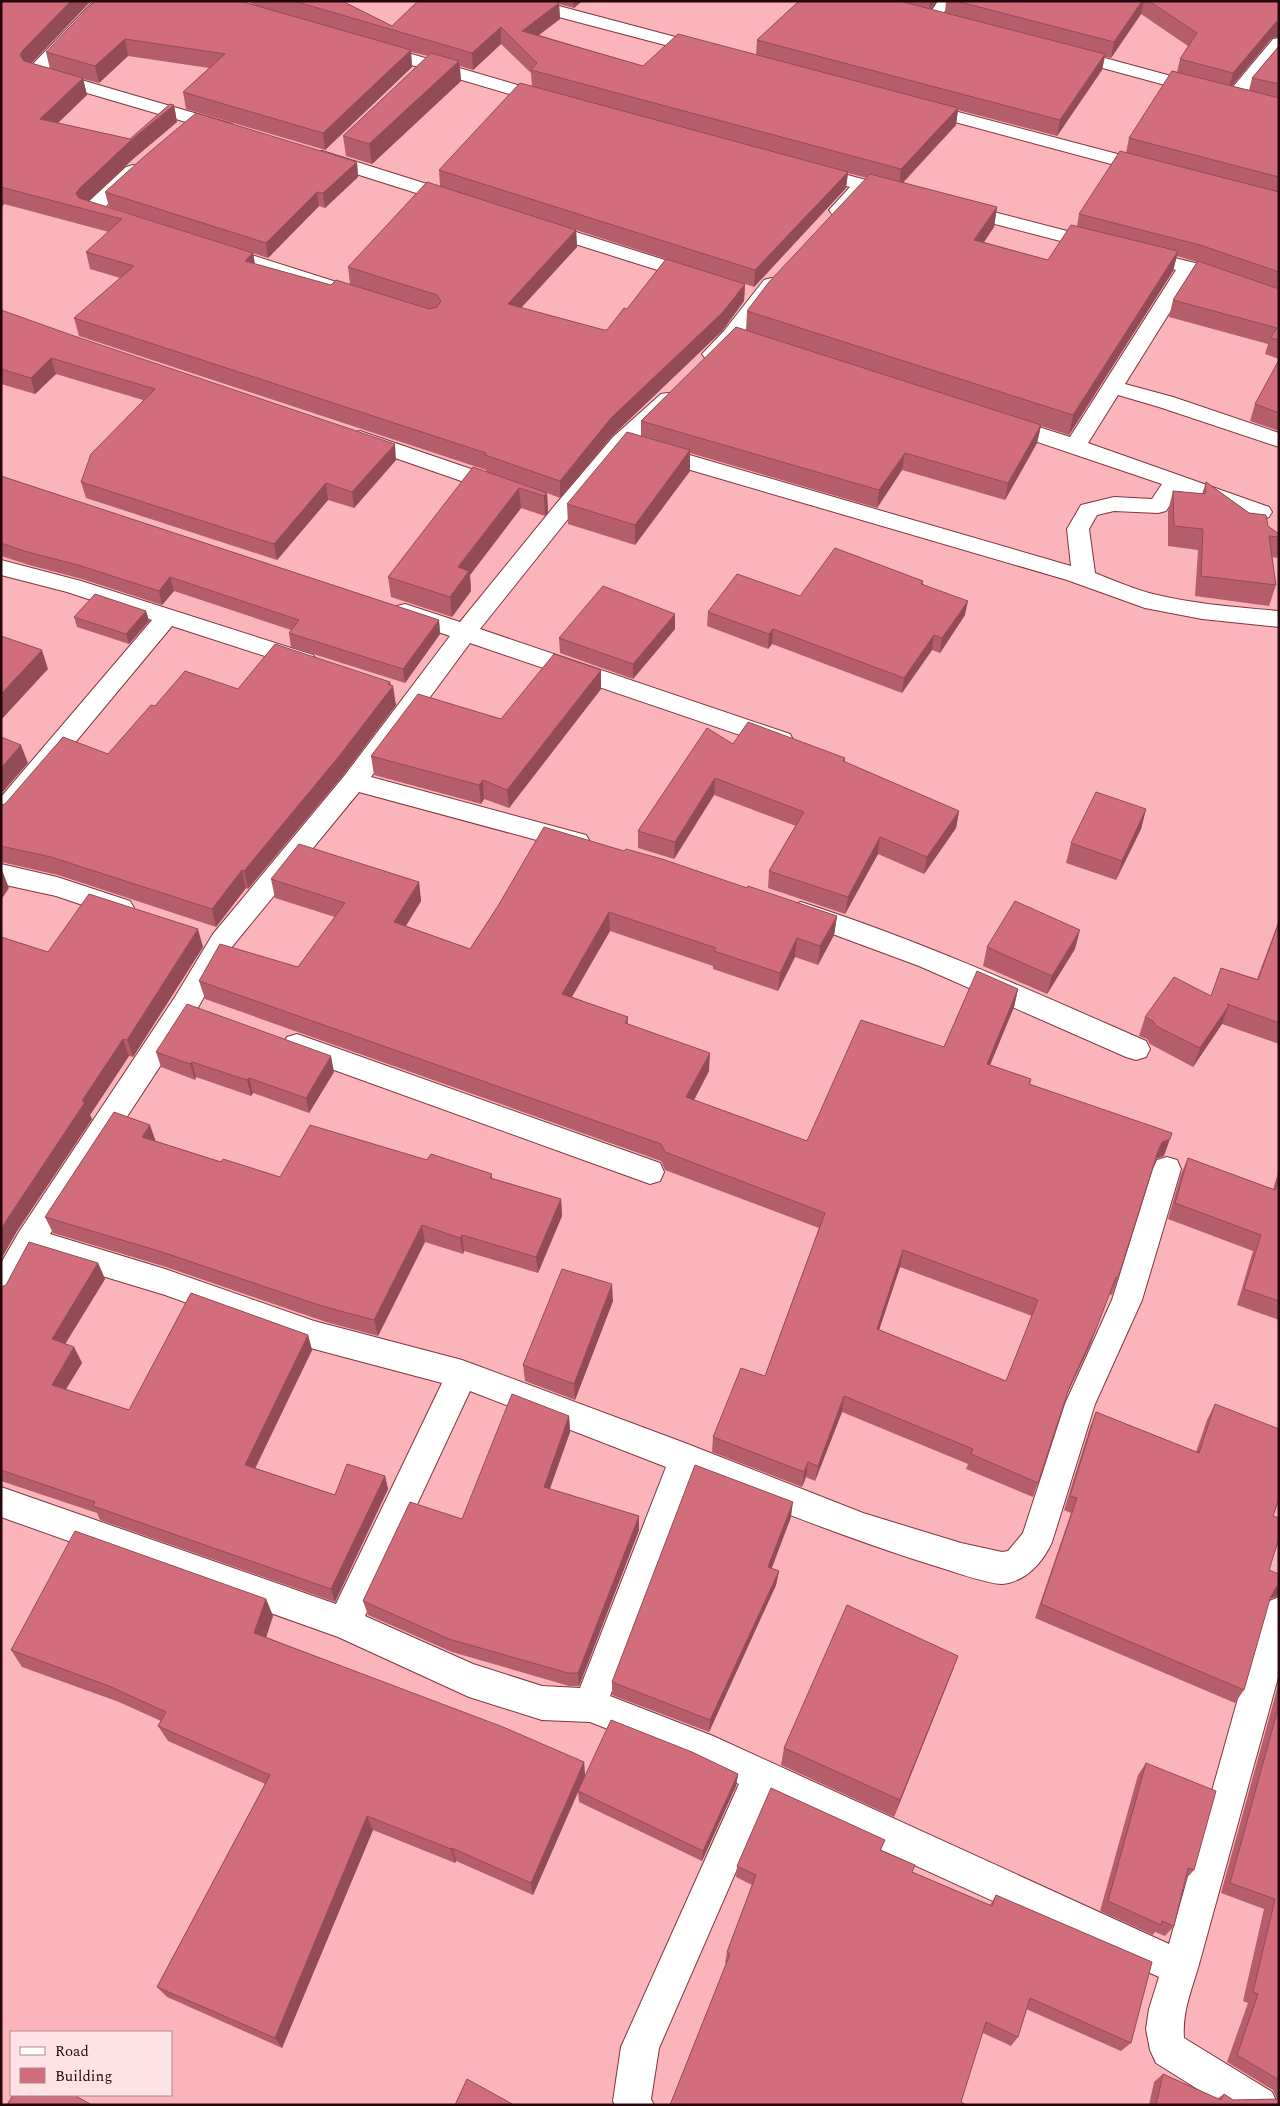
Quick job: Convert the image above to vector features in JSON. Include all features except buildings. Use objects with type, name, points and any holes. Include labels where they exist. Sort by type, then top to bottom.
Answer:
[{"type":"street","points":[[104,1],[35,72],[188,124],[243,133]]},
{"type":"street","points":[[518,1],[720,55]]},
{"type":"street","points":[[915,14],[951,23]]},
{"type":"street","points":[[1233,98],[1279,44]]},
{"type":"street","points":[[362,45],[422,71],[567,105]]},
{"type":"street","points":[[1050,48],[1251,103]]},
{"type":"street","points":[[904,103],[1173,175]]},
{"type":"street","points":[[329,159],[343,145]]},
{"type":"street","points":[[310,153],[478,206]]},
{"type":"street","points":[[140,226],[92,210],[147,159]]},
{"type":"street","points":[[786,164],[873,187],[824,227]]},
{"type":"street","points":[[940,204],[1188,268],[1279,299]]},
{"type":"street","points":[[525,222],[712,282]]},
{"type":"street","points":[[206,247],[356,294]]},
{"type":"street","points":[[1074,446],[1188,268]]},
{"type":"street","points":[[699,367],[740,338],[750,294],[785,269]]},
{"type":"street","points":[[1,1291],[29,1241],[184,1005],[222,941],[354,781],[408,694],[465,632],[554,506],[680,387]]},
{"type":"street","points":[[1112,388],[1175,405],[1279,440]]},
{"type":"street","points":[[982,416],[1074,446],[1261,512]]},
{"type":"street","points":[[340,431],[517,493]]},
{"type":"street","points":[[621,442],[1084,576],[1127,595],[1198,611],[1279,619]]},
{"type":"street","points":[[1084,576],[1078,529],[1089,510],[1114,504],[1158,506],[1175,481]]},
{"type":"street","points":[[1,567],[73,586],[324,667]]},
{"type":"street","points":[[382,605],[801,746]]},
{"type":"street","points":[[1,814],[167,617]]},
{"type":"street","points":[[354,781],[601,849]]},
{"type":"street","points":[[1,874],[57,887],[140,914]]},
{"type":"street","points":[[777,904],[869,934],[953,968],[1136,1048]]},
{"type":"street","points":[[195,932],[222,941]]},
{"type":"street","points":[[184,1005],[212,1015]]},
{"type":"street","points":[[278,1038],[650,1172]]},
{"type":"street","points":[[29,1241],[165,1282],[314,1335],[462,1374],[685,1458],[863,1528],[952,1556],[1002,1568],[1018,1562],[1036,1542],[1080,1404],[1127,1300],[1167,1169]]},
{"type":"street","points":[[344,1623],[462,1374]]},
{"type":"street","points":[[590,1705],[685,1458]]},
{"type":"street","points":[[1,1502],[344,1623],[469,1680],[542,1703],[590,1705],[701,1748],[1180,1968]]},
{"type":"street","points":[[1259,2105],[1169,2050],[1164,2036],[1164,2018],[1180,1968],[1279,1613]]},
{"type":"street","points":[[635,2105],[632,2101],[640,2046],[760,1776]]},
{"type":"lane","points":[[933,19],[945,1]]}]
